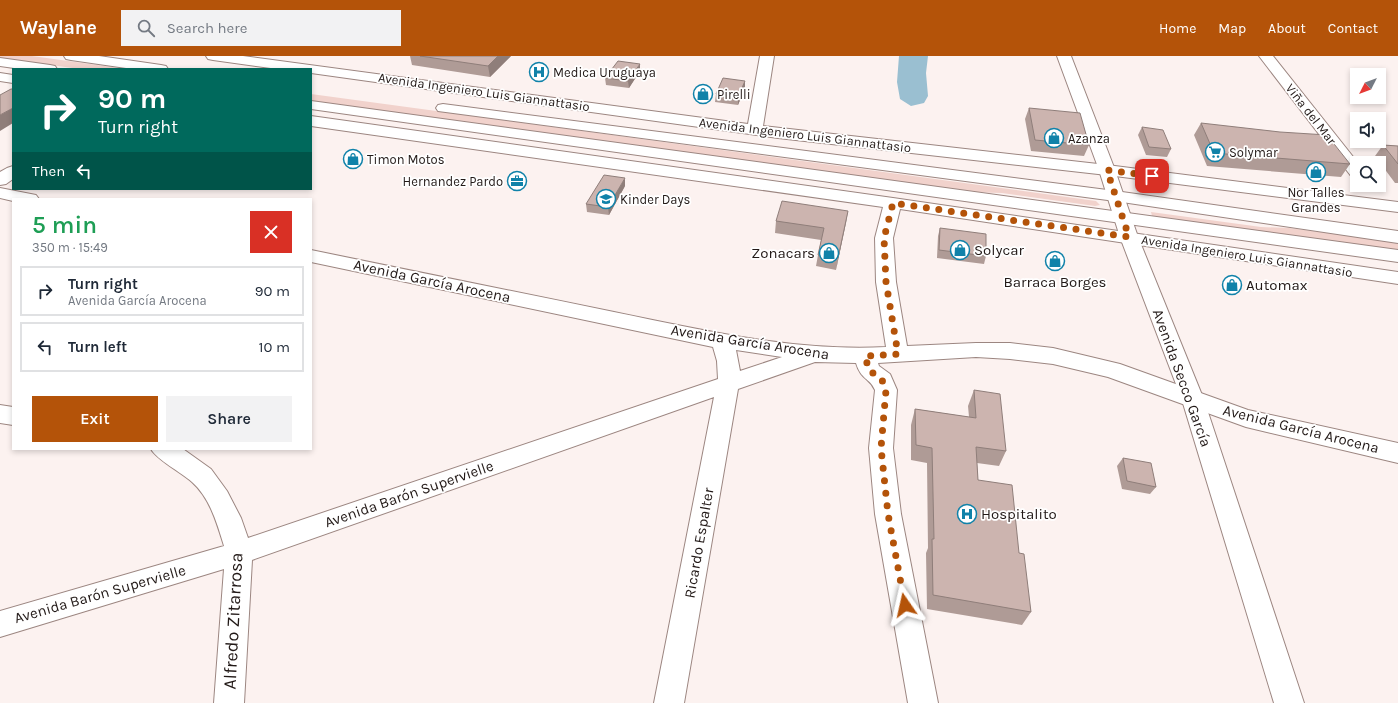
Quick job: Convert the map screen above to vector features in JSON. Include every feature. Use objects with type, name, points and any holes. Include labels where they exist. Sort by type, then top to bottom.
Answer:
[{"type":"street","points":[[71,56],[154,68]]},
{"type":"street","name":"Avenida Ingeniero Luis Giannattasio","points":[[212,56],[298,68]]},
{"type":"street","points":[[298,68],[312,56]]},
{"type":"street","points":[[755,129],[767,56]]},
{"type":"street","name":"Avenida Secco García","points":[[1064,56],[1107,170],[1129,237],[1193,400],[1289,703]]},
{"type":"street","name":"Viña del Mar","points":[[1266,56],[1350,163]]},
{"type":"street","points":[[0,62],[43,68]]},
{"type":"street","name":"Avenida Ingeniero Luis Giannattasio","points":[[312,70],[755,129],[1107,170],[1390,206]]},
{"type":"street","points":[[0,77],[12,79]]},
{"type":"street","name":"Avenida Ingeniero Luis Giannattasio","points":[[312,105],[1398,256]]},
{"type":"street","name":"Avenida Ingeniero Luis Giannattasio","points":[[430,106],[1116,196],[1291,223],[1398,237]]},
{"type":"street","name":"Avenida Ingeniero Luis Giannattasio","points":[[312,122],[893,203],[1398,278]]},
{"type":"street","points":[[0,180],[12,172]]},
{"type":"street","points":[[1374,192],[1390,206]]},
{"type":"street","points":[[0,193],[25,198]]},
{"type":"street","points":[[893,203],[884,238],[886,282],[898,354]]},
{"type":"street","name":"Avenida García Arocena","points":[[312,256],[721,340],[814,354],[865,356],[976,350],[1010,351],[1053,356],[1112,370],[1246,418],[1398,454]]},
{"type":"street","name":"Ricardo Espalter","points":[[670,703],[728,384],[730,368],[728,353],[721,340]]},
{"type":"street","name":"Avenida Barón Supervielle","points":[[0,624],[239,553],[814,354]]},
{"type":"street","points":[[865,356],[869,370],[882,380],[886,390],[881,448],[888,514],[923,703]]},
{"type":"street","points":[[0,414],[12,416]]},
{"type":"street","name":"Alfredo Zitarrosa","points":[[165,450],[183,461],[202,476],[218,498],[228,518],[239,553],[229,703]]},
{"type":"shaded area","points":[[0,56],[32,56],[119,68],[73,68],[0,58]]},
{"type":"shaded area","points":[[312,94],[1096,201],[1100,205],[1095,206],[1002,193],[965,192],[312,101]]},
{"type":"shaded area","points":[[1151,212],[1261,227],[1289,228],[1398,242],[1398,250],[1152,216]]},
{"type":"water","points":[[899,56],[928,56],[926,73],[928,96],[924,103],[911,106],[900,99],[897,82]]},
{"type":"building","points":[[420,56],[498,56],[488,66]]},
{"type":"building","points":[[618,61],[640,64],[628,81],[605,78]]},
{"type":"building","points":[[723,78],[745,81],[738,97],[716,94]]},
{"type":"building","points":[[12,89],[12,109],[0,115],[0,95]]},
{"type":"building","points":[[1029,108],[1080,113],[1089,145],[1035,140]]},
{"type":"building","points":[[1201,123],[1280,132],[1327,135],[1350,164],[1214,153]]},
{"type":"building","points":[[1142,127],[1163,130],[1171,149],[1149,147]]},
{"type":"building","points":[[1386,145],[1398,146],[1398,164],[1385,148]]},
{"type":"building","points":[[604,175],[625,178],[608,207],[586,204]]},
{"type":"building","points":[[782,201],[848,211],[838,258],[818,255],[824,228],[776,221]]},
{"type":"building","points":[[940,228],[986,234],[986,256],[939,250]]},
{"type":"building","name":"Hospitalito","points":[[974,390],[1000,394],[1006,451],[976,447],[978,480],[1012,485],[1019,553],[1024,554],[1031,612],[933,595],[932,539],[934,539],[932,448],[916,445],[915,409],[976,418]]},
{"type":"building","points":[[1123,458],[1151,463],[1156,487],[1127,481]]},
{"type":"place","name":"Medica Uruguaya","points":[[539,72]]},
{"type":"place","name":"Pirelli","points":[[703,94]]},
{"type":"place","name":"Azanza","points":[[1054,138]]},
{"type":"place","name":"Solymar","points":[[1215,152]]},
{"type":"place","name":"Timon Motos","points":[[353,159]]},
{"type":"place","name":"Nor Talles Grandes","points":[[1316,172]]},
{"type":"place","name":"Hernandez Pardo","points":[[517,181]]},
{"type":"place","name":"Kinder Days","points":[[606,199]]},
{"type":"place","name":"Solycar","points":[[960,250]]},
{"type":"place","name":"Zonacars","points":[[829,253]]},
{"type":"place","name":"Barraca Borges","points":[[1055,261]]},
{"type":"place","name":"Automax","points":[[1232,285]]},
{"type":"place","name":"Hospitalito","points":[[967,514]]},
{"type":"route","points":[[905,605],[888,514],[881,448],[886,390],[882,380],[869,370],[865,356],[898,354],[886,282],[884,238],[893,203],[1129,237],[1107,170],[1152,176]]}]
